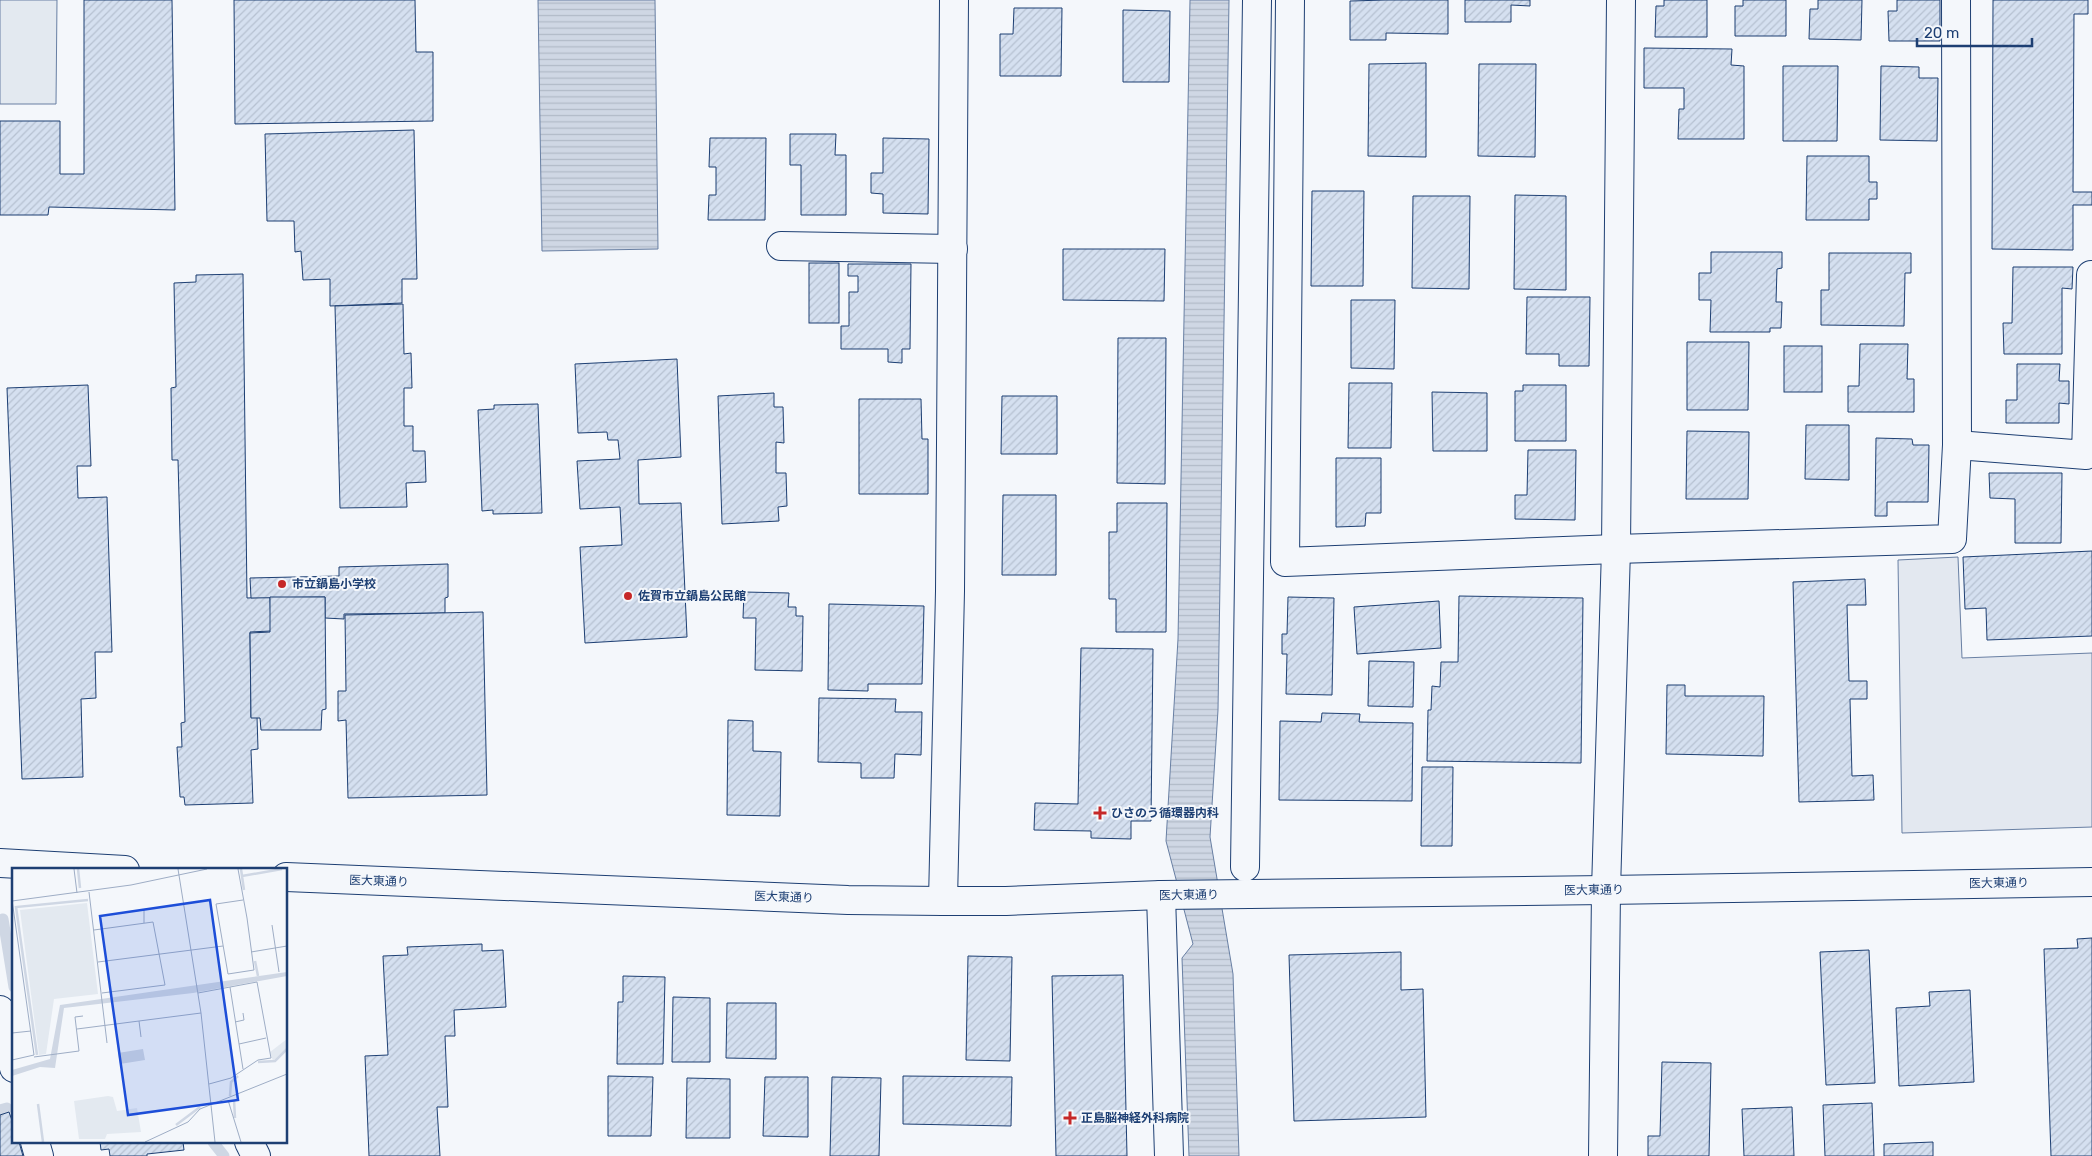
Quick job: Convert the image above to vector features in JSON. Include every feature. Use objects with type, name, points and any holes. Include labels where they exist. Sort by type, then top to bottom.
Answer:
[{"type":"street","points":[[942,901],[950,591],[954,0]]},
{"type":"street","points":[[1245,867],[1257,0]]},
{"type":"street","points":[[1290,0],[1285,562],[1616,549],[1952,539],[1958,445],[1956,0]]},
{"type":"street","points":[[1603,1156],[1606,890],[1616,549],[1621,0]]},
{"type":"street","points":[[781,246],[953,249]]},
{"type":"street","points":[[1958,445],[2086,455],[2091,275]]},
{"type":"street","points":[[0,863],[89,868]]},
{"type":"street","name":"医大東通り","points":[[288,877],[848,900],[942,901],[1006,901],[1165,895],[2092,882]]},
{"type":"street","points":[[1165,895],[1169,1156]]},
{"type":"street","points":[[0,1010],[8,1058]]},
{"type":"street","points":[[36,1144],[40,1156]]},
{"type":"street","points":[[250,1144],[256,1156]]},
{"type":"shaded area","points":[[0,0],[57,0],[56,104],[0,104]]},
{"type":"shaded area","points":[[538,0],[655,0],[658,249],[542,251]]},
{"type":"shaded area","points":[[1190,0],[1229,0],[1218,710],[1210,837],[1233,974],[1239,1156],[1189,1156],[1182,958],[1193,944],[1166,841],[1178,639]]},
{"type":"shaded area","points":[[1958,557],[1962,658],[2092,653],[2092,827],[1902,833],[1898,560]]},
{"type":"building","points":[[84,0],[172,0],[175,210],[49,207],[48,215],[0,215],[0,121],[60,121],[60,174],[84,174]]},
{"type":"building","points":[[234,0],[415,0],[416,52],[433,52],[433,121],[235,124]]},
{"type":"building","points":[[1448,0],[1448,34],[1386,33],[1386,40],[1350,40],[1350,1]]},
{"type":"building","points":[[1465,0],[1530,0],[1530,6],[1511,5],[1511,22],[1465,22]]},
{"type":"building","points":[[1664,0],[1707,0],[1707,37],[1655,37],[1656,6],[1664,6]]},
{"type":"building","points":[[1743,0],[1786,0],[1786,36],[1735,36],[1735,6],[1743,6]]},
{"type":"building","points":[[1818,0],[1862,0],[1861,40],[1809,39],[1810,9],[1818,9]]},
{"type":"building","points":[[1897,0],[1940,0],[1940,41],[1889,41],[1888,11],[1897,11]]},
{"type":"building","points":[[1993,0],[2088,0],[2088,14],[2074,14],[2073,192],[2092,192],[2092,205],[2073,205],[2073,250],[1992,249]]},
{"type":"building","points":[[1014,8],[1062,8],[1061,76],[1000,76],[1000,34],[1013,34]]},
{"type":"building","points":[[1123,10],[1170,11],[1169,82],[1123,82]]},
{"type":"building","points":[[1644,48],[1732,49],[1731,65],[1744,66],[1744,139],[1678,139],[1679,109],[1684,109],[1684,88],[1644,88]]},
{"type":"building","points":[[1426,63],[1426,157],[1368,156],[1369,64]]},
{"type":"building","points":[[1479,64],[1536,64],[1535,157],[1478,156]]},
{"type":"building","points":[[1783,66],[1838,66],[1837,141],[1783,141]]},
{"type":"building","points":[[1881,66],[1919,67],[1919,78],[1938,78],[1937,141],[1880,140]]},
{"type":"building","points":[[414,130],[417,279],[402,279],[402,303],[330,306],[330,279],[303,280],[301,251],[295,252],[294,221],[267,221],[265,134]]},
{"type":"building","points":[[790,134],[836,134],[835,155],[846,155],[846,215],[801,215],[801,165],[790,165]]},
{"type":"building","points":[[710,138],[766,138],[765,220],[708,220],[709,195],[716,195],[716,167],[709,167]]},
{"type":"building","points":[[883,138],[929,139],[928,214],[883,213],[883,194],[871,193],[871,173],[883,173]]},
{"type":"building","points":[[1807,156],[1869,156],[1869,182],[1877,182],[1877,199],[1869,199],[1869,220],[1806,220]]},
{"type":"building","points":[[1312,191],[1364,191],[1363,286],[1311,286]]},
{"type":"building","points":[[1515,195],[1566,196],[1566,290],[1514,289]]},
{"type":"building","points":[[1413,196],[1470,196],[1469,289],[1412,288]]},
{"type":"building","points":[[1063,249],[1165,249],[1164,301],[1063,300]]},
{"type":"building","points":[[1711,252],[1782,252],[1782,268],[1777,269],[1776,302],[1782,302],[1781,328],[1770,328],[1770,332],[1710,332],[1711,300],[1699,300],[1699,273],[1711,273]]},
{"type":"building","points":[[1829,253],[1911,253],[1911,273],[1905,273],[1904,326],[1821,325],[1821,290],[1829,290]]},
{"type":"building","points":[[809,263],[839,263],[839,323],[809,323]]},
{"type":"building","points":[[848,264],[911,264],[910,349],[902,349],[902,363],[888,362],[888,349],[841,349],[841,326],[849,326],[849,292],[858,292],[858,276],[848,276]]},
{"type":"building","points":[[2013,267],[2073,267],[2072,289],[2062,288],[2062,354],[2004,354],[2003,323],[2012,323]]},
{"type":"building","points":[[243,274],[247,598],[270,597],[271,631],[250,632],[251,717],[257,717],[258,749],[251,750],[253,803],[185,805],[184,797],[180,797],[177,747],[182,747],[181,723],[185,722],[178,460],[172,460],[171,388],[176,387],[174,283],[196,282],[196,275]]},
{"type":"building","points":[[1527,297],[1590,297],[1589,366],[1559,366],[1559,354],[1526,354]]},
{"type":"building","points":[[1351,300],[1395,300],[1394,369],[1351,368]]},
{"type":"building","points":[[403,304],[404,354],[411,353],[412,388],[404,388],[404,426],[413,426],[413,451],[425,451],[426,482],[406,483],[407,507],[340,508],[335,306]]},
{"type":"building","points":[[1118,338],[1166,338],[1165,484],[1117,483]]},
{"type":"building","points":[[1687,342],[1749,342],[1748,410],[1687,410]]},
{"type":"building","points":[[1860,344],[1908,344],[1907,379],[1914,379],[1914,412],[1848,412],[1848,386],[1859,386]]},
{"type":"building","points":[[1784,346],[1822,346],[1822,392],[1784,392]]},
{"type":"building","points":[[677,359],[681,457],[638,460],[639,504],[681,503],[687,637],[585,643],[580,547],[622,545],[620,507],[580,509],[577,461],[620,459],[618,440],[608,440],[607,432],[578,433],[575,364]]},
{"type":"building","points":[[2017,364],[2060,364],[2059,381],[2069,381],[2069,404],[2059,403],[2059,423],[2006,423],[2006,400],[2017,400]]},
{"type":"building","points":[[1349,383],[1392,383],[1391,448],[1348,448]]},
{"type":"building","points":[[88,385],[91,466],[77,466],[78,498],[107,497],[112,652],[95,652],[96,698],[81,699],[83,777],[22,779],[7,388]]},
{"type":"building","points":[[1523,385],[1566,385],[1566,441],[1515,441],[1515,391],[1523,391]]},
{"type":"building","points":[[1432,392],[1487,393],[1487,451],[1433,451]]},
{"type":"building","points":[[774,393],[774,407],[783,407],[784,443],[776,442],[776,473],[786,473],[787,506],[778,507],[779,521],[722,524],[718,396]]},
{"type":"building","points":[[1002,396],[1057,396],[1057,454],[1001,454]]},
{"type":"building","points":[[859,399],[921,399],[922,439],[928,439],[928,494],[859,494]]},
{"type":"building","points":[[538,404],[542,513],[493,514],[493,510],[482,511],[478,410],[494,409],[494,405]]},
{"type":"building","points":[[1806,425],[1849,425],[1849,480],[1805,479]]},
{"type":"building","points":[[1687,431],[1749,432],[1748,499],[1686,499]]},
{"type":"building","points":[[1876,438],[1912,439],[1913,445],[1929,445],[1928,502],[1887,502],[1887,516],[1875,516]]},
{"type":"building","points":[[1528,450],[1576,450],[1575,520],[1515,519],[1515,495],[1527,495]]},
{"type":"building","points":[[1336,458],[1381,458],[1381,513],[1366,513],[1365,526],[1336,527]]},
{"type":"building","points":[[1989,473],[2062,473],[2061,543],[2015,543],[2015,499],[1990,498]]},
{"type":"building","points":[[1003,495],[1056,495],[1056,575],[1002,575]]},
{"type":"building","points":[[1117,503],[1167,503],[1166,632],[1116,632],[1116,599],[1109,599],[1109,532],[1117,532]]},
{"type":"building","points":[[2092,551],[2092,636],[1987,640],[1986,608],[1965,609],[1963,557]]},
{"type":"building","points":[[448,564],[448,597],[445,598],[445,613],[344,614],[344,619],[325,618],[325,597],[251,598],[250,578],[339,576],[339,567]]},
{"type":"building","points":[[1865,579],[1866,605],[1847,605],[1849,681],[1867,681],[1867,699],[1850,699],[1852,776],[1873,775],[1874,800],[1799,802],[1793,582]]},
{"type":"building","points":[[744,592],[789,593],[788,607],[796,607],[796,616],[803,616],[802,671],[755,670],[756,618],[743,618]]},
{"type":"building","points":[[1459,596],[1583,598],[1581,763],[1427,761],[1428,710],[1431,710],[1432,686],[1440,687],[1441,662],[1458,662]]},
{"type":"building","points":[[270,597],[325,597],[326,709],[322,710],[321,730],[261,730],[260,718],[251,718],[250,633],[270,632]]},
{"type":"building","points":[[1288,597],[1334,598],[1332,695],[1286,694],[1287,654],[1282,654],[1282,634],[1287,634]]},
{"type":"building","points":[[1439,601],[1441,648],[1357,654],[1354,607]]},
{"type":"building","points":[[829,604],[924,606],[922,684],[868,684],[868,691],[828,690]]},
{"type":"building","points":[[483,612],[487,795],[348,798],[346,720],[338,721],[338,691],[346,691],[345,615]]},
{"type":"building","points":[[1081,648],[1153,649],[1151,821],[1131,821],[1131,839],[1091,838],[1091,831],[1034,830],[1035,803],[1078,804]]},
{"type":"building","points":[[1369,661],[1414,662],[1413,707],[1368,706]]},
{"type":"building","points":[[1667,685],[1685,685],[1685,696],[1764,696],[1763,756],[1666,754]]},
{"type":"building","points":[[819,698],[896,699],[895,712],[922,712],[921,755],[895,754],[894,778],[861,778],[861,763],[818,762]]},
{"type":"building","points":[[1322,713],[1360,714],[1359,722],[1413,723],[1412,801],[1279,800],[1280,721],[1321,722]]},
{"type":"building","points":[[728,720],[753,721],[753,751],[781,752],[780,816],[727,815]]},
{"type":"building","points":[[1422,767],[1453,767],[1452,846],[1421,846]]},
{"type":"building","points":[[2092,938],[2092,1156],[2051,1156],[2044,949],[2078,948],[2077,939]]},
{"type":"building","points":[[482,944],[482,951],[503,950],[506,1007],[454,1010],[455,1036],[445,1036],[448,1107],[437,1107],[440,1156],[369,1156],[365,1056],[388,1055],[383,956],[408,955],[407,947]]},
{"type":"building","points":[[1869,950],[1875,1083],[1826,1085],[1820,952]]},
{"type":"building","points":[[1401,952],[1401,990],[1423,989],[1426,1117],[1294,1121],[1289,955]]},
{"type":"building","points":[[968,956],[1012,957],[1010,1061],[966,1060]]},
{"type":"building","points":[[1123,975],[1127,1156],[1056,1156],[1052,976]]},
{"type":"building","points":[[623,976],[665,977],[663,1064],[617,1064],[618,1002],[623,1002]]},
{"type":"building","points":[[1970,990],[1974,1082],[1899,1086],[1896,1008],[1930,1006],[1929,992]]},
{"type":"building","points":[[673,997],[710,998],[710,1062],[672,1062]]},
{"type":"building","points":[[727,1003],[776,1003],[776,1059],[726,1058]]},
{"type":"building","points":[[1662,1062],[1711,1063],[1709,1156],[1648,1156],[1648,1136],[1660,1136]]},
{"type":"building","points":[[608,1076],[653,1077],[651,1136],[608,1136]]},
{"type":"building","points":[[903,1076],[1012,1077],[1011,1126],[903,1124]]},
{"type":"building","points":[[765,1077],[808,1077],[808,1137],[763,1136]]},
{"type":"building","points":[[832,1077],[881,1078],[879,1156],[830,1156]]},
{"type":"building","points":[[687,1078],[730,1079],[730,1138],[686,1138]]},
{"type":"building","points":[[1872,1103],[1874,1156],[1825,1156],[1823,1105]]},
{"type":"building","points":[[1792,1107],[1794,1156],[1744,1156],[1742,1109]]},
{"type":"building","points":[[9,1112],[12,1120],[12,1144],[20,1144],[23,1156],[0,1156],[0,1115]]},
{"type":"building","points":[[1933,1142],[1933,1156],[1884,1156],[1884,1144]]},
{"type":"building","points":[[100,1144],[183,1144],[184,1150],[147,1154],[147,1156],[110,1156],[109,1149],[101,1150]]},
{"type":"waterway","points":[[3,919],[12,975]]},
{"type":"waterway","points":[[0,1110],[7,1108]]},
{"type":"waterway","points":[[215,1144],[224,1156]]},
{"type":"place","name":"市立鍋島小学校","points":[[282,584]]},
{"type":"place","name":"佐賀市立鍋島公民館","points":[[628,596]]},
{"type":"place","name":"ひさのう循環器内科","points":[[1100,813]]},
{"type":"place","name":"正島脳神経外科病院","points":[[1070,1118]]}]
